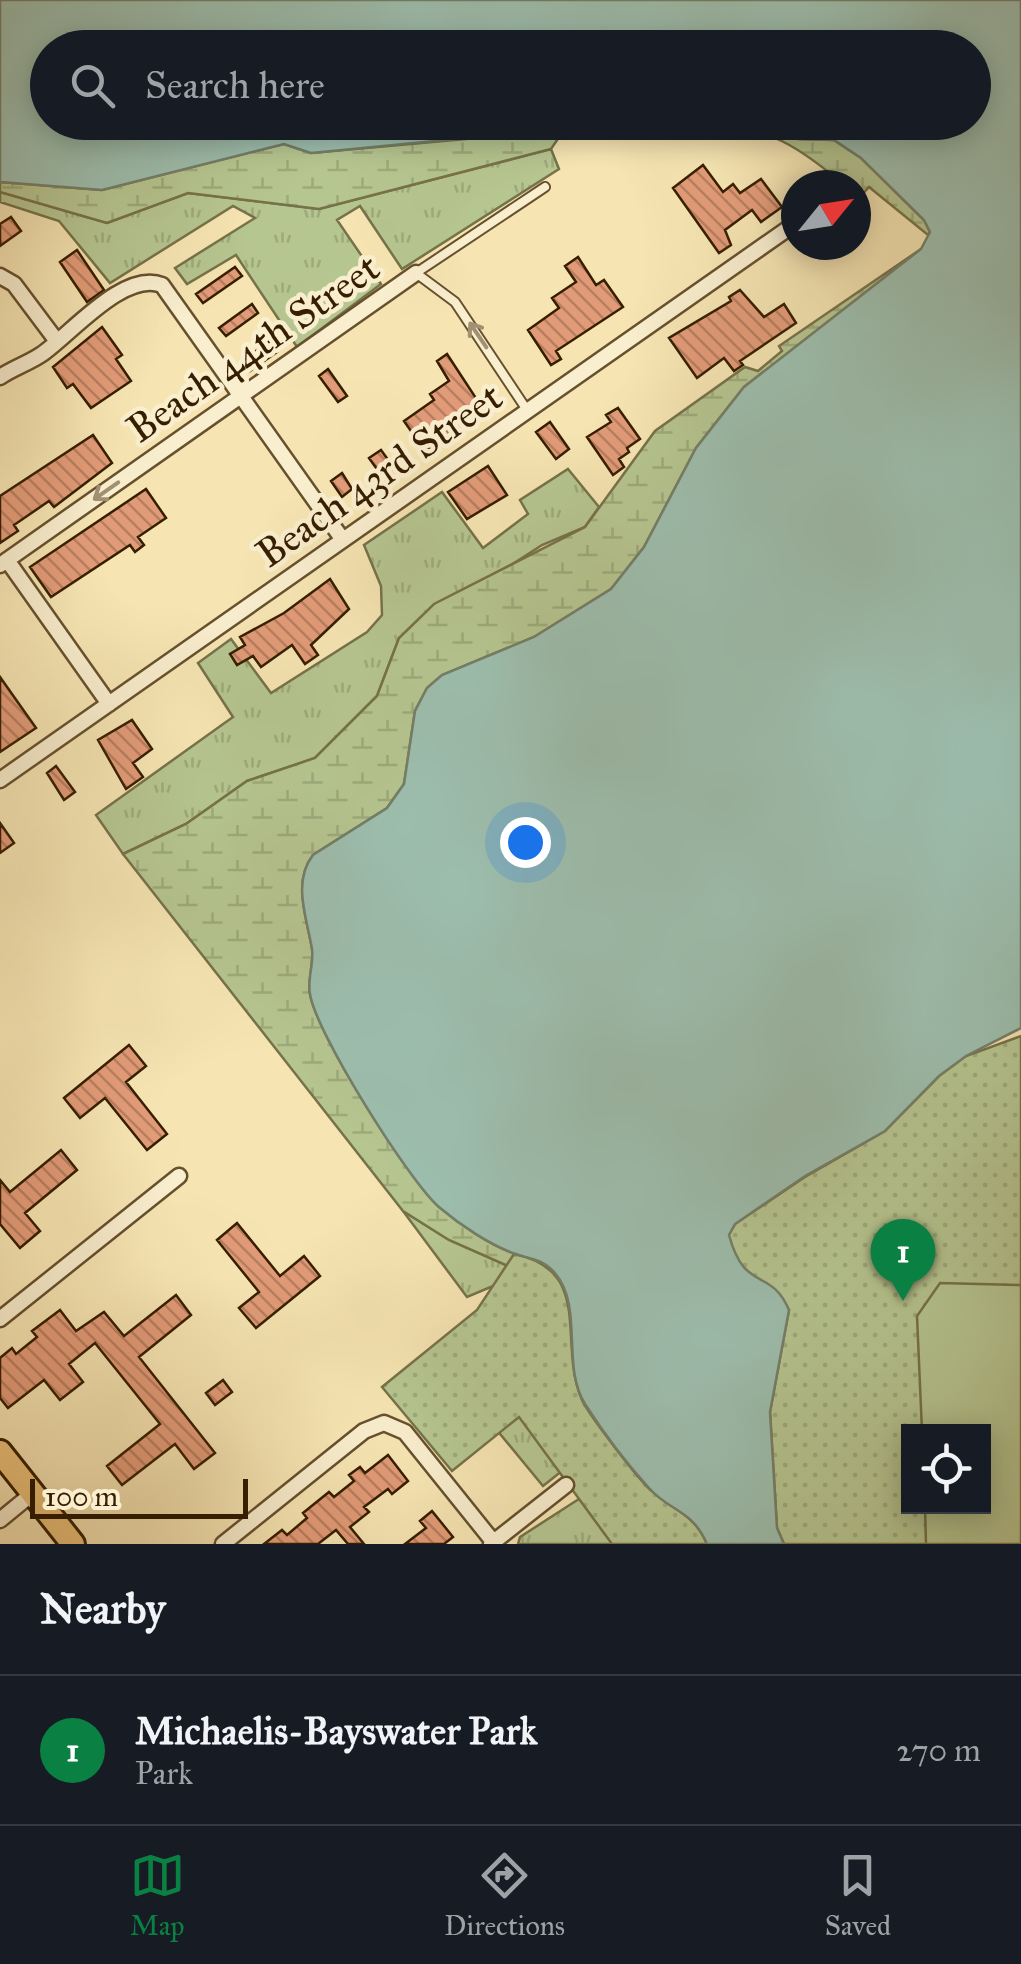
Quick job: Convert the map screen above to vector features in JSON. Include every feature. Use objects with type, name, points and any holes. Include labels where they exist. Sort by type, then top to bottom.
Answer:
[{"type":"main road","points":[[0,1452],[68,1542]]},
{"type":"street","name":"Beach 43rd Street","points":[[0,780],[781,233]]},
{"type":"street","name":"Beach 44th Street","points":[[4,563],[416,273]]},
{"type":"street","points":[[0,276],[18,288],[56,340]]},
{"type":"street","points":[[0,377],[40,355],[126,289],[156,282],[175,298],[343,540]]},
{"type":"street","points":[[4,563],[109,704]]},
{"type":"street","points":[[0,1319],[179,1176]]},
{"type":"street","points":[[222,1544],[380,1423],[395,1424],[405,1432],[493,1543],[566,1484]]},
{"type":"street","points":[[0,1520],[33,1493]]},
{"type":"lane","name":"Beach 44th Street","points":[[416,273],[545,187]]},
{"type":"lane","points":[[416,273],[455,302],[528,410]]},
{"type":"green space","points":[[454,140],[557,140],[551,149],[319,209],[188,193],[107,223],[0,192],[0,182],[102,190],[284,144],[311,153]]},
{"type":"green space","points":[[780,140],[834,140],[861,158],[924,220],[930,232],[928,235],[871,189],[871,170],[825,170]]},
{"type":"green space","points":[[551,149],[559,169],[402,269],[360,206],[337,220],[381,284],[297,347],[236,255],[187,284],[175,268],[255,218],[233,206],[110,283],[59,221],[0,202],[0,192],[107,223],[188,193],[319,209]]},
{"type":"green space","points":[[921,249],[744,387],[696,448],[644,547],[611,589],[534,637],[442,675],[427,688],[415,711],[404,784],[387,808],[313,855],[303,877],[312,955],[310,994],[328,1040],[346,1071],[407,1168],[439,1207],[486,1240],[542,1262],[555,1273],[569,1302],[574,1372],[585,1404],[649,1488],[695,1524],[707,1544],[695,1544],[675,1526],[642,1515],[608,1446],[584,1420],[567,1371],[555,1306],[524,1273],[449,1240],[403,1211],[123,854],[186,824],[247,781],[315,758],[377,696],[399,638],[434,604],[585,527],[655,431],[745,367],[758,371],[782,351],[779,346]]},
{"type":"green space","points":[[568,469],[599,507],[585,527],[542,545],[399,638],[377,696],[315,758],[247,781],[186,824],[123,854],[96,815],[233,717],[198,663],[231,639],[271,693],[367,632],[382,615],[381,586],[364,545],[442,492],[483,548],[528,514],[520,500]]},
{"type":"green space","points":[[1021,1036],[1021,1544],[784,1544],[777,1528],[770,1412],[789,1310],[771,1288],[741,1264],[728,1236],[735,1224],[805,1177],[885,1131],[939,1076],[966,1056]]},
{"type":"green space","points":[[403,1211],[449,1240],[524,1273],[584,1420],[695,1544],[518,1544],[520,1537],[582,1497],[563,1470],[543,1486],[496,1429],[505,1281],[467,1297]]},
{"type":"green space","points":[[514,1254],[539,1263],[555,1276],[565,1292],[575,1378],[587,1408],[637,1476],[690,1520],[707,1544],[612,1544],[519,1417],[452,1471],[382,1387],[477,1310]]},
{"type":"green space","points":[[940,1283],[1021,1285],[1021,1544],[926,1544],[925,1514],[991,1514],[991,1424],[922,1424],[917,1316]]},
{"type":"shaded area","points":[[0,0],[1021,0],[1021,1028],[966,1056],[939,1076],[885,1131],[805,1176],[735,1224],[729,1235],[742,1265],[774,1288],[789,1310],[770,1412],[777,1528],[784,1544],[707,1544],[688,1517],[657,1496],[607,1436],[578,1389],[569,1302],[555,1273],[542,1262],[506,1250],[466,1227],[439,1207],[407,1168],[346,1072],[316,1013],[309,989],[312,955],[303,877],[313,855],[387,808],[404,784],[415,711],[427,688],[442,675],[534,637],[611,589],[644,547],[696,448],[744,387],[921,249],[930,232],[924,220],[861,158],[834,140],[991,140],[991,30],[30,30],[30,140],[445,140],[311,153],[284,144],[102,190],[0,182]]},
{"type":"building","points":[[703,165],[723,192],[733,184],[740,193],[761,179],[781,208],[761,222],[752,210],[725,230],[731,245],[719,253],[673,188]]},
{"type":"building","points":[[11,217],[21,231],[0,246],[0,224]]},
{"type":"building","points":[[77,250],[104,290],[87,302],[60,262]]},
{"type":"building","points":[[578,257],[596,285],[604,280],[623,307],[556,351],[561,359],[551,365],[528,330],[559,308],[552,298],[576,282],[565,266]]},
{"type":"building","points":[[235,267],[242,276],[203,303],[196,294]]},
{"type":"building","points":[[740,290],[764,317],[784,304],[796,323],[740,361],[743,365],[734,371],[724,358],[697,378],[669,338],[731,301],[729,297]]},
{"type":"building","points":[[252,304],[258,313],[226,336],[219,328]]},
{"type":"building","points":[[102,327],[122,355],[116,359],[131,381],[91,408],[73,384],[67,388],[53,367]]},
{"type":"building","points":[[270,341],[277,352],[250,371],[243,360]]},
{"type":"building","points":[[447,354],[487,415],[425,451],[404,421],[434,400],[430,394],[449,381],[437,361]]},
{"type":"building","points":[[328,369],[347,396],[338,402],[319,376]]},
{"type":"building","points":[[618,408],[640,439],[627,448],[629,452],[619,459],[624,467],[613,475],[587,437],[611,422],[606,415]]},
{"type":"building","points":[[550,422],[569,449],[556,459],[536,432]]},
{"type":"building","points":[[93,435],[112,463],[54,507],[49,501],[14,525],[18,531],[0,543],[0,496]]},
{"type":"building","points":[[381,450],[399,475],[387,483],[369,458]]},
{"type":"building","points":[[488,466],[507,495],[467,519],[448,492]]},
{"type":"building","points":[[342,473],[352,489],[342,497],[331,481]]},
{"type":"building","points":[[146,489],[166,518],[138,537],[144,545],[135,552],[130,545],[51,597],[30,567]]},
{"type":"building","points":[[330,579],[349,609],[311,645],[318,655],[305,664],[292,645],[261,667],[253,656],[237,665],[230,654],[245,645],[240,637],[284,613]]},
{"type":"building","points":[[0,677],[36,728],[0,752]]},
{"type":"building","points":[[132,720],[152,749],[133,763],[143,777],[126,789],[98,740]]},
{"type":"building","points":[[56,766],[75,792],[64,800],[47,773]]},
{"type":"building","points":[[0,823],[14,843],[0,853]]},
{"type":"building","points":[[129,1045],[146,1066],[126,1082],[167,1134],[147,1150],[105,1098],[80,1118],[64,1098]]},
{"type":"building","points":[[61,1150],[77,1170],[25,1213],[40,1231],[20,1248],[0,1224],[0,1180],[10,1192]]},
{"type":"building","points":[[237,1223],[280,1276],[304,1256],[320,1276],[256,1328],[239,1308],[259,1292],[217,1240]]},
{"type":"building","points":[[176,1295],[191,1315],[139,1357],[215,1453],[194,1469],[175,1444],[122,1485],[107,1466],[160,1424],[95,1343],[69,1364],[83,1382],[60,1400],[44,1380],[8,1408],[0,1398],[0,1358],[12,1348],[16,1354],[37,1337],[32,1331],[60,1310],[76,1331],[104,1312],[124,1336]]},
{"type":"building","points":[[223,1380],[232,1392],[215,1405],[206,1393]]},
{"type":"building","points":[[388,1455],[408,1481],[392,1494],[388,1489],[364,1507],[369,1512],[350,1527],[364,1544],[348,1544],[336,1530],[318,1544],[264,1544],[282,1530],[287,1535],[307,1518],[303,1513],[329,1492],[334,1497],[354,1481],[349,1475],[360,1467],[365,1473]]},
{"type":"building","points":[[432,1511],[453,1537],[444,1544],[405,1544],[426,1528],[420,1521]]},
{"type":"place","name":"Michaelis-Bayswater Park","points":[[903,1301]]}]
